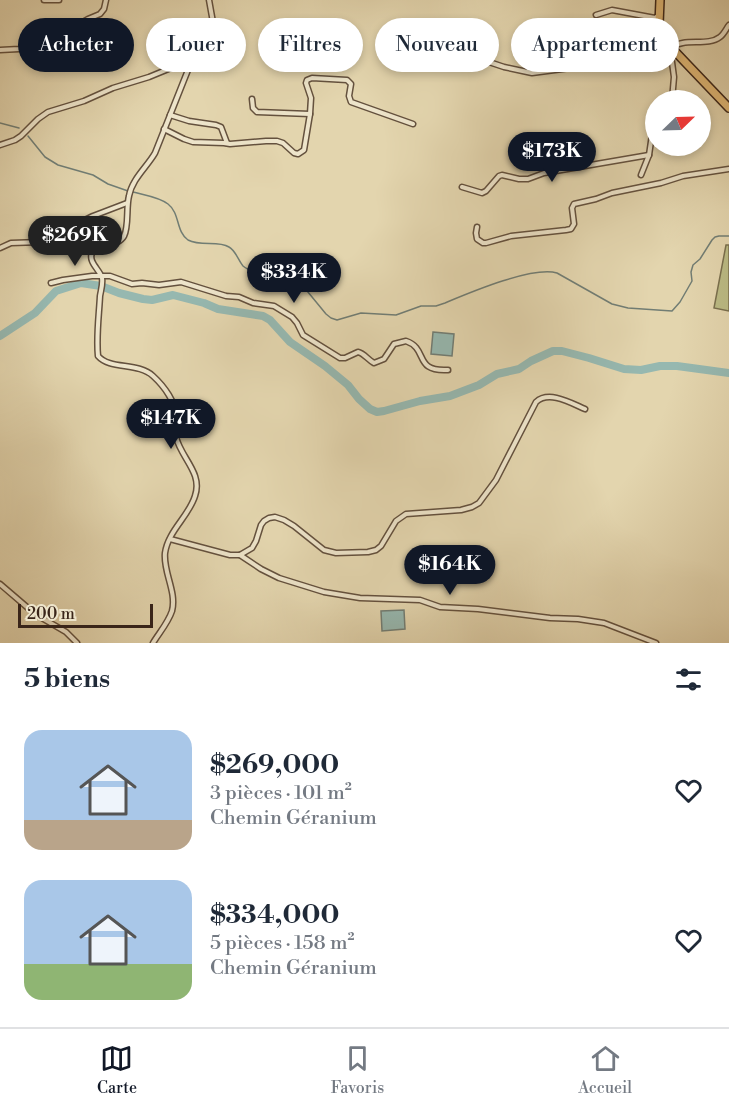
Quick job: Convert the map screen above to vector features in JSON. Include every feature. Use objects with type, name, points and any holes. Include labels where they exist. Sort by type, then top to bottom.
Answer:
[{"type":"main road","points":[[657,17],[660,0]]},
{"type":"main road","points":[[679,56],[729,108]]},
{"type":"street","points":[[44,0],[59,0]]},
{"type":"street","points":[[0,50],[19,48],[39,42],[98,15],[103,11],[106,0]]},
{"type":"street","points":[[208,0],[212,18]]},
{"type":"street","points":[[499,65],[532,73],[640,55],[649,49],[657,17],[612,10],[597,15]]},
{"type":"street","points":[[679,44],[719,38],[729,25]]},
{"type":"street","points":[[0,145],[21,136],[48,112],[161,72]]},
{"type":"street","points":[[153,643],[168,620],[172,609],[172,594],[165,560],[166,549],[194,499],[197,488],[196,477],[176,437],[177,417],[171,398],[149,373],[139,368],[106,362],[98,356],[102,276],[93,262],[92,253],[123,237],[132,186],[149,163],[187,72]]},
{"type":"street","points":[[673,72],[673,90]]},
{"type":"street","points":[[164,129],[193,142],[277,141],[298,154],[304,150],[311,98],[306,83],[312,78],[347,80],[351,84],[349,96],[351,102],[413,124]]},
{"type":"street","points":[[252,99],[253,108],[257,111],[310,114]]},
{"type":"street","points":[[170,115],[189,121],[216,125],[222,129],[227,143]]},
{"type":"street","points":[[462,187],[483,192],[502,175],[528,179],[544,173],[645,156]]},
{"type":"street","points":[[641,175],[649,156]]},
{"type":"street","points":[[477,227],[477,239],[483,243],[511,236],[566,230],[574,224],[572,208],[574,204],[683,176],[729,169]]},
{"type":"street","points":[[0,248],[10,243],[41,242],[93,216],[128,203]]},
{"type":"street","points":[[51,284],[75,278],[102,276],[110,276],[132,284],[159,285],[181,282],[226,296],[239,297],[253,303],[274,306],[292,317],[303,335],[340,357],[345,358],[358,352],[374,363],[384,359],[394,344],[406,340],[416,345],[424,363],[429,368],[435,371],[448,370]]},
{"type":"street","points":[[170,539],[230,555],[240,555],[252,548],[264,521],[275,517],[294,526],[317,546],[330,552],[376,550],[399,518],[406,514],[461,510],[479,503],[496,480],[539,398],[549,396],[585,409]]},
{"type":"street","points":[[240,555],[279,578],[324,592],[360,598],[420,600],[440,607],[578,619],[604,623],[656,643]]},
{"type":"street","points":[[0,584],[35,614],[61,628],[77,643]]},
{"type":"green space","points":[[726,245],[729,245],[729,311],[714,308]]},
{"type":"water","points":[[433,332],[454,334],[452,356],[431,354]]},
{"type":"water","points":[[404,610],[405,629],[382,631],[381,611]]},
{"type":"waterway","points":[[0,123],[19,128]]},
{"type":"waterway","points":[[28,136],[45,157],[58,165],[93,175],[108,184],[128,191]]},
{"type":"waterway","points":[[133,192],[168,204],[174,212],[184,237],[188,240],[225,245],[233,251],[243,266],[281,283],[294,277],[326,314],[337,320],[361,313],[396,315],[421,306],[436,306],[517,277],[546,272],[557,273],[612,304],[628,308],[672,311],[692,281],[693,265],[715,237],[729,236]]},
{"type":"waterway","points":[[0,336],[35,313],[56,291],[81,283],[101,286],[143,299],[152,300],[173,295],[218,309],[263,316],[270,320],[290,342],[325,366],[348,385],[370,409],[377,412],[450,396],[479,385],[497,374],[519,369],[553,351],[562,351],[624,369],[641,370],[660,366],[677,366],[729,373]]}]
